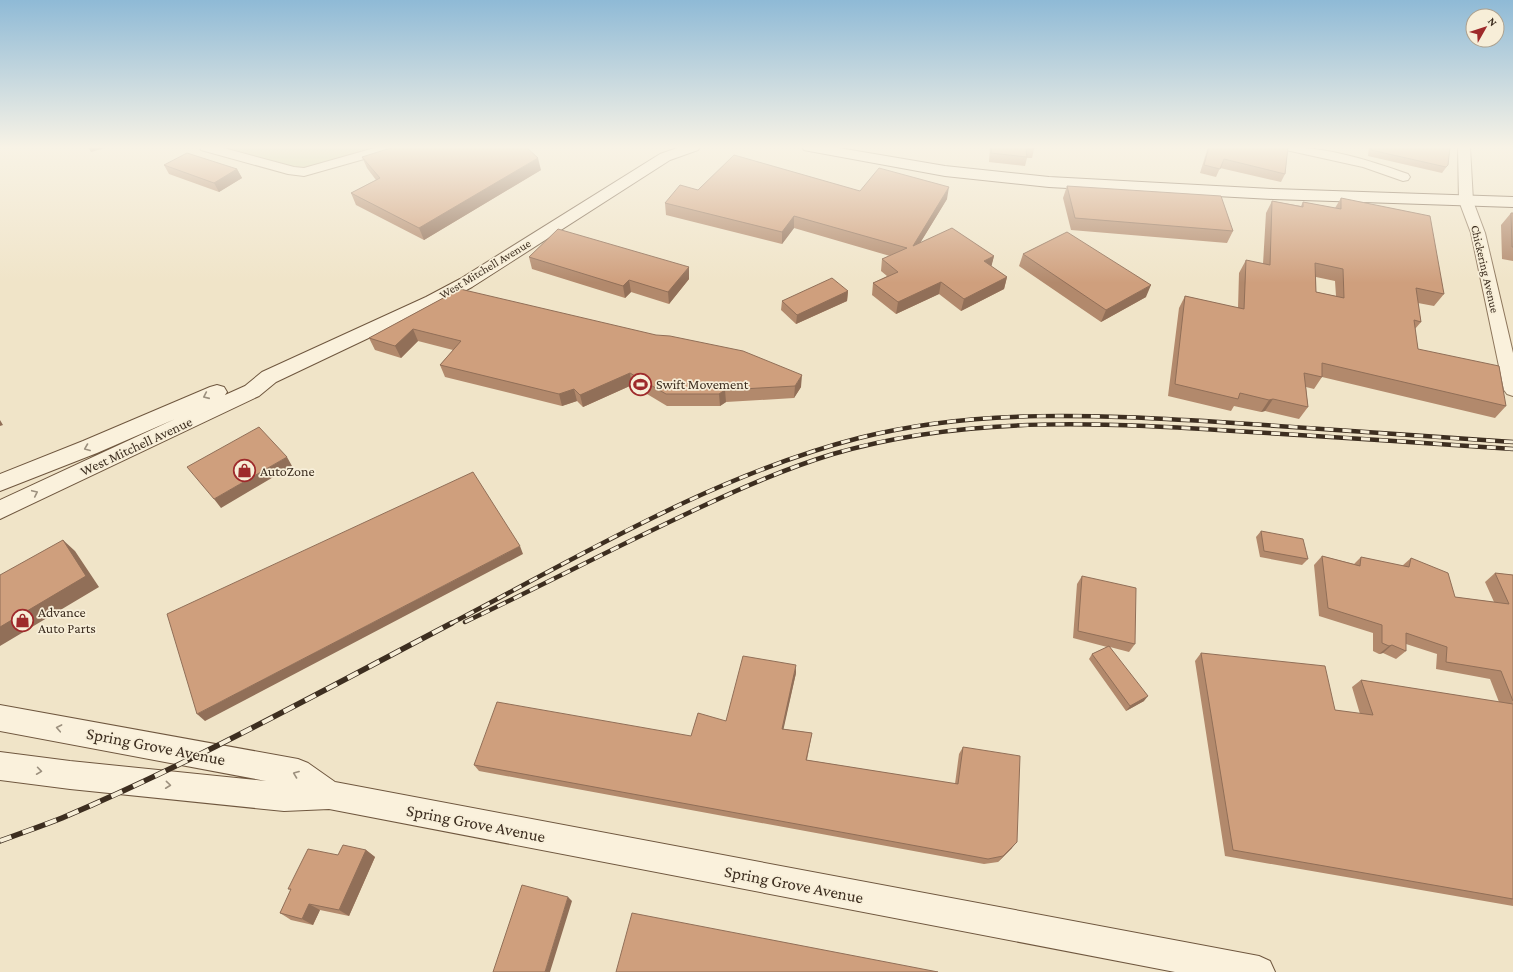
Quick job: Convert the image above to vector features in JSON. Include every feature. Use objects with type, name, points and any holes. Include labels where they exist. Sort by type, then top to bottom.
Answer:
[{"type":"street","name":"West Mitchell Avenue","points":[[0,510],[252,391],[269,377],[425,304],[466,283],[608,192]]},
{"type":"street","points":[[1242,192],[1513,202]]},
{"type":"street","name":"Chickering Avenue","points":[[1466,192],[1466,201],[1478,233],[1513,390]]},
{"type":"street","name":"West Mitchell Avenue","points":[[0,483],[90,447],[240,381],[269,377]]},
{"type":"street","name":"Spring Grove Avenue","points":[[0,718],[298,773],[329,795]]},
{"type":"street","name":"Spring Grove Avenue","points":[[0,766],[70,775],[284,797],[329,795],[1259,972]]},
{"type":"building","points":[[352,192],[480,192],[419,228],[351,193]]},
{"type":"building","points":[[674,192],[946,192],[913,246],[952,228],[994,256],[984,261],[1007,277],[964,299],[941,282],[898,302],[873,283],[898,272],[882,259],[907,248],[794,216],[782,232],[665,203]]},
{"type":"building","points":[[1069,192],[1165,192],[1221,196],[1233,231],[1075,218]]},
{"type":"building","points":[[1341,198],[1430,216],[1444,294],[1416,288],[1421,322],[1414,320],[1418,349],[1499,366],[1506,406],[1322,363],[1322,377],[1304,373],[1308,407],[1240,393],[1238,399],[1175,384],[1185,296],[1244,309],[1246,260],[1270,265],[1272,201],[1303,207],[1303,202],[1341,209]],"holes":[[[1315,263],[1343,269],[1344,298],[1316,292]]]},
{"type":"building","points":[[1511,213],[1513,213],[1513,247],[1512,247]]},
{"type":"building","points":[[558,229],[689,267],[668,292],[629,280],[623,286],[529,257]]},
{"type":"building","points":[[1067,232],[1151,285],[1106,310],[1023,254]]},
{"type":"building","points":[[832,278],[848,291],[797,315],[782,301]]},
{"type":"building","points":[[460,289],[656,335],[670,336],[743,351],[802,375],[795,386],[725,390],[719,394],[666,394],[630,373],[580,395],[574,389],[559,394],[440,365],[461,341],[413,329],[395,346],[369,338]]},
{"type":"building","name":"AutoZone","points":[[259,427],[287,457],[214,499],[187,467]]},
{"type":"building","points":[[473,472],[520,546],[197,714],[167,614]]},
{"type":"building","points":[[1261,531],[1303,539],[1308,559],[1264,551]]},
{"type":"building","points":[[63,540],[86,576],[0,627],[0,575]]},
{"type":"building","points":[[1322,556],[1360,566],[1361,557],[1409,567],[1411,558],[1448,573],[1455,597],[1509,604],[1495,573],[1513,575],[1513,701],[1501,671],[1446,662],[1447,647],[1406,633],[1406,651],[1392,645],[1389,646],[1382,643],[1382,625],[1328,608]]},
{"type":"building","points":[[1082,576],[1136,588],[1135,644],[1078,631]]},
{"type":"building","points":[[1109,646],[1148,696],[1130,706],[1092,654]]},
{"type":"building","points":[[1201,653],[1325,666],[1335,710],[1373,715],[1361,680],[1513,704],[1513,899],[1233,850]]},
{"type":"building","points":[[743,656],[796,665],[782,729],[812,733],[806,760],[958,784],[963,747],[1020,756],[1017,842],[1003,856],[988,859],[474,765],[497,702],[691,736],[698,713],[726,721]]},
{"type":"building","points":[[343,845],[366,850],[339,910],[309,904],[302,919],[280,913],[291,889],[288,889],[308,849],[338,855]]},
{"type":"building","points":[[522,885],[568,897],[545,972],[493,972]]},
{"type":"building","points":[[632,913],[938,972],[616,972]]},
{"type":"railway","points":[[450,624],[599,545],[701,495],[753,473],[805,454],[859,438],[903,428],[993,418],[1038,416],[1129,417],[1513,442]]},
{"type":"railway","points":[[465,622],[724,496],[789,469],[833,454],[884,441],[936,432],[988,427],[1093,424],[1198,429],[1513,449]]},
{"type":"railway","points":[[0,841],[62,818],[211,749],[452,623]]},
{"type":"place","name":"Swift Movement","points":[[641,384]]},
{"type":"place","name":"AutoZone","points":[[244,471]]},
{"type":"place","name":"Advance Auto Parts","points":[[22,620]]}]
